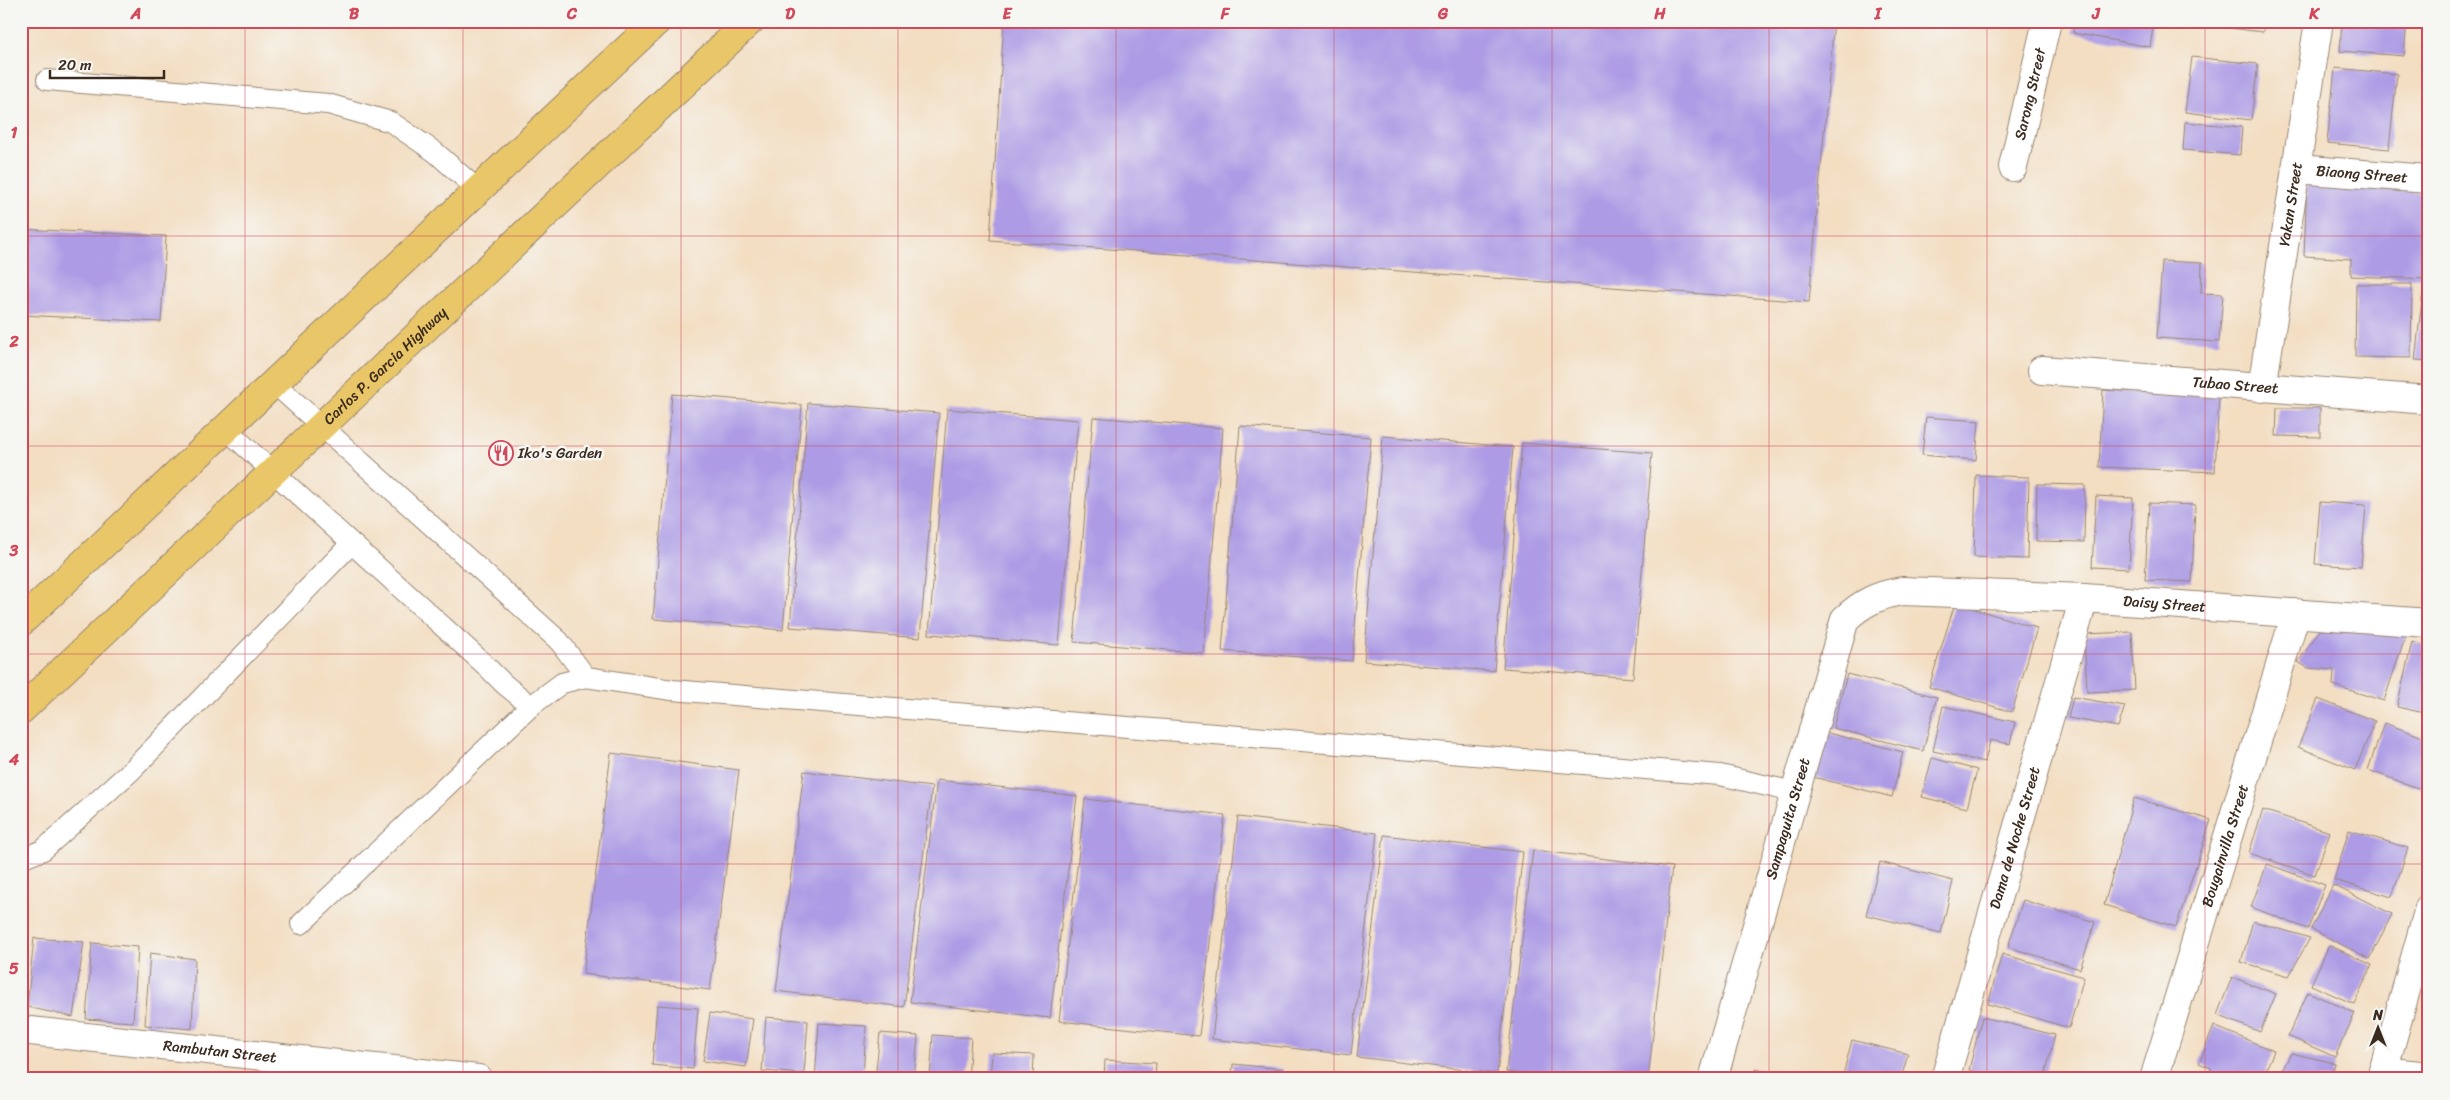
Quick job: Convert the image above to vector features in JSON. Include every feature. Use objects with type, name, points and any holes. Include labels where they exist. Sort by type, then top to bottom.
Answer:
[{"type":"highway","points":[[21,622],[657,21]]},
{"type":"highway","name":"Carlos P. Garcia Highway","points":[[21,710],[750,21]]},
{"type":"street","name":"Sarong Street","points":[[2013,168],[2047,21]]},
{"type":"street","name":"Yakan Street","points":[[2262,388],[2319,21]]},
{"type":"street","name":"Biaong Street","points":[[2296,169],[2429,179]]},
{"type":"street","name":"Tubao Street","points":[[2042,370],[2429,400]]},
{"type":"street","name":"Daisy Street","points":[[1902,591],[2084,598],[2429,623]]},
{"type":"street","name":"Sampaguita Street","points":[[1713,1079],[1845,619],[1857,608],[1874,598],[1902,591]]},
{"type":"street","name":"Dama de Noche Street","points":[[1945,1079],[2084,598]]},
{"type":"street","name":"Bougainvilla Street","points":[[2154,1079],[2296,613]]},
{"type":"street","points":[[2429,908],[2382,1075],[2429,1076]]},
{"type":"street","name":"Rambutan Street","points":[[21,1030],[478,1079]]},
{"type":"lane","points":[[47,80],[328,104],[391,122],[435,152],[478,190]]},
{"type":"lane","points":[[274,383],[559,641],[586,676]]},
{"type":"lane","points":[[226,429],[504,684],[532,706]]},
{"type":"lane","points":[[21,859],[43,850],[132,770],[351,544]]},
{"type":"lane","points":[[301,924],[532,706],[562,683],[586,676],[672,690],[1720,775],[1794,792]]},
{"type":"building","points":[[1004,21],[1834,21],[1809,302],[990,240]]},
{"type":"building","points":[[2075,21],[2154,21],[2150,47],[2073,33]]},
{"type":"building","points":[[2212,21],[2264,21],[2263,32],[2212,26]]},
{"type":"building","points":[[2342,21],[2407,21],[2404,56],[2340,51]]},
{"type":"building","points":[[2428,46],[2429,69],[2421,69]]},
{"type":"building","points":[[2192,57],[2258,64],[2251,120],[2185,112]]},
{"type":"building","points":[[2335,68],[2397,74],[2389,149],[2327,143]]},
{"type":"building","points":[[2185,122],[2242,127],[2240,155],[2183,150]]},
{"type":"building","points":[[2307,181],[2367,184],[2380,190],[2429,193],[2429,279],[2351,276],[2351,259],[2304,256]]},
{"type":"building","points":[[21,229],[166,236],[161,322],[21,315]]},
{"type":"building","points":[[2162,261],[2202,263],[2201,293],[2223,294],[2219,342],[2157,338]]},
{"type":"building","points":[[2356,284],[2412,284],[2411,358],[2355,357]]},
{"type":"building","points":[[2423,291],[2429,291],[2429,361],[2415,360]]},
{"type":"building","points":[[2103,390],[2219,396],[2215,472],[2099,467]]},
{"type":"building","points":[[672,394],[802,405],[783,630],[653,619]]},
{"type":"building","points":[[808,403],[939,413],[920,638],[790,627]]},
{"type":"building","points":[[2277,408],[2320,408],[2320,437],[2276,436]]},
{"type":"building","points":[[947,409],[1078,420],[1059,645],[929,634]]},
{"type":"building","points":[[1093,417],[1223,428],[1204,653],[1074,642]]},
{"type":"building","points":[[1926,417],[1979,421],[1976,460],[1922,455]]},
{"type":"building","points":[[1240,426],[1371,437],[1352,661],[1222,651]]},
{"type":"building","points":[[1383,436],[1513,447],[1494,671],[1364,661]]},
{"type":"building","points":[[1522,443],[1652,453],[1633,678],[1503,668]]},
{"type":"building","points":[[1976,475],[2029,477],[2027,559],[1974,557]]},
{"type":"building","points":[[2037,484],[2085,485],[2084,542],[2036,541]]},
{"type":"building","points":[[2096,496],[2133,498],[2129,569],[2092,567]]},
{"type":"building","points":[[2320,502],[2366,505],[2361,567],[2315,564]]},
{"type":"building","points":[[2149,503],[2195,505],[2192,582],[2145,580]]},
{"type":"building","points":[[1955,603],[2037,628],[2012,712],[1929,687]]},
{"type":"building","points":[[2408,628],[2384,701],[2333,685],[2334,670],[2308,668],[2298,662],[2320,630]]},
{"type":"building","points":[[2132,632],[2135,690],[2087,692],[2084,634]]},
{"type":"building","points":[[2412,642],[2429,646],[2429,714],[2397,707]]},
{"type":"building","points":[[1847,674],[1937,697],[1923,751],[1833,728]]},
{"type":"building","points":[[2073,697],[2125,706],[2118,727],[2068,718]]},
{"type":"building","points":[[2318,699],[2375,721],[2355,770],[2298,747]]},
{"type":"building","points":[[1943,706],[2015,722],[2010,744],[1990,740],[1985,762],[1933,751]]},
{"type":"building","points":[[2384,723],[2429,739],[2429,792],[2368,770]]},
{"type":"building","points":[[1824,732],[1903,752],[1892,797],[1813,777]]},
{"type":"building","points":[[611,753],[739,770],[710,990],[583,974]]},
{"type":"building","points":[[1932,758],[1977,770],[1967,808],[1922,797]]},
{"type":"building","points":[[804,771],[932,787],[904,1007],[776,991]]},
{"type":"building","points":[[937,780],[1077,796],[1050,1018],[910,1002]]},
{"type":"building","points":[[2134,798],[2211,820],[2176,927],[2104,905]]},
{"type":"building","points":[[1085,799],[1225,815],[1199,1036],[1059,1021]]},
{"type":"building","points":[[2263,810],[2330,832],[2315,875],[2249,853]]},
{"type":"building","points":[[1238,817],[1377,833],[1351,1055],[1212,1039]]},
{"type":"building","points":[[2349,830],[2408,848],[2392,897],[2334,880]]},
{"type":"building","points":[[1384,835],[1523,852],[1497,1074],[1357,1057]]},
{"type":"building","points":[[1533,850],[1672,867],[1648,1079],[1560,1079],[1506,1072]]},
{"type":"building","points":[[1880,862],[1953,881],[1941,933],[1866,915]]},
{"type":"building","points":[[2267,864],[2325,885],[2308,929],[2251,907]]},
{"type":"building","points":[[2333,885],[2392,914],[2370,959],[2311,929]]},
{"type":"building","points":[[2023,900],[2095,922],[2080,969],[2008,947]]},
{"type":"building","points":[[2253,921],[2310,938],[2289,976],[2241,962]]},
{"type":"building","points":[[34,938],[84,942],[73,1017],[27,1007]]},
{"type":"building","points":[[92,943],[138,947],[133,1022],[86,1019]]},
{"type":"building","points":[[2329,945],[2372,965],[2354,1004],[2311,985]]},
{"type":"building","points":[[150,953],[195,959],[192,1029],[145,1025]]},
{"type":"building","points":[[2002,954],[2084,977],[2069,1028],[1988,1004]]},
{"type":"building","points":[[2232,977],[2276,994],[2260,1032],[2217,1015]]},
{"type":"building","points":[[2308,992],[2355,1013],[2335,1057],[2288,1036]]},
{"type":"building","points":[[657,1005],[698,1008],[693,1069],[652,1065]]},
{"type":"building","points":[[710,1013],[753,1019],[746,1067],[703,1061]]},
{"type":"building","points":[[766,1017],[808,1021],[804,1074],[762,1071]]},
{"type":"building","points":[[1982,1017],[2055,1035],[2044,1079],[2004,1079],[1969,1070]]},
{"type":"building","points":[[819,1023],[866,1026],[863,1079],[815,1079]]},
{"type":"building","points":[[2214,1026],[2274,1051],[2262,1079],[2213,1079],[2211,1068],[2199,1063]]},
{"type":"building","points":[[880,1033],[918,1036],[914,1079],[875,1079]]},
{"type":"building","points":[[933,1035],[971,1038],[968,1079],[930,1079]]},
{"type":"building","points":[[1852,1040],[1908,1054],[1901,1079],[1842,1079]]},
{"type":"building","points":[[992,1053],[1034,1055],[1033,1079],[990,1079]]},
{"type":"building","points":[[2291,1053],[2335,1063],[2331,1079],[2278,1079]]},
{"type":"building","points":[[1105,1060],[1156,1063],[1155,1079],[1104,1079]]},
{"type":"building","points":[[1233,1064],[1283,1069],[1282,1079],[1232,1079]]},
{"type":"building","points":[[1756,1069],[1797,1078],[1797,1079],[1754,1079]]},
{"type":"place","name":"Iko's Garden","points":[[501,453]]}]
